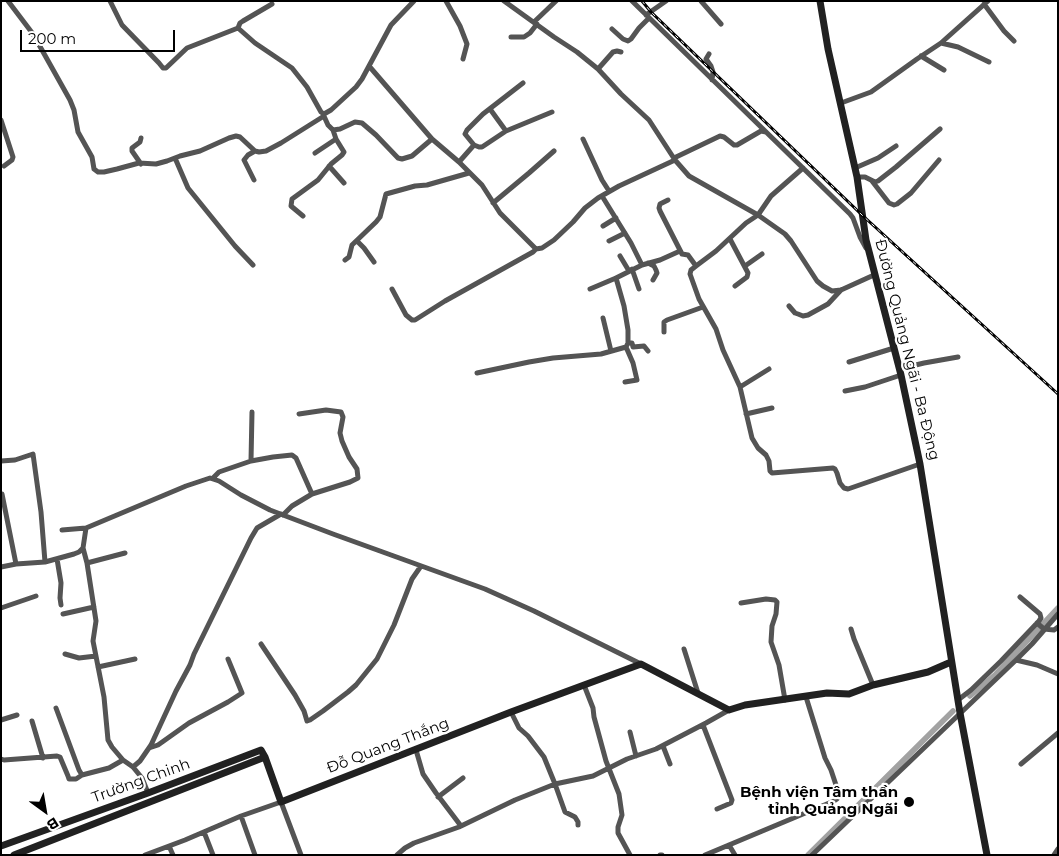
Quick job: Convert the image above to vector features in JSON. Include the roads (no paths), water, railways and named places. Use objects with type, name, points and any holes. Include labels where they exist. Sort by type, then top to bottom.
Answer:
[{"type":"street","points":[[8,1],[33,34],[70,100],[78,132],[92,157],[93,166],[98,172],[117,170],[132,165],[156,164],[200,151],[236,136],[259,152],[266,151],[281,143],[331,110],[356,86],[362,79],[391,26],[414,1]]},
{"type":"street","points":[[110,1],[122,26],[163,68],[166,68],[187,48],[238,28],[240,23],[272,4]]},
{"type":"street","points":[[446,1],[460,26],[467,44],[464,59]]},
{"type":"street","points":[[504,1],[598,69],[648,120],[689,176],[758,215],[785,234],[823,286],[832,291],[841,290],[874,275]]},
{"type":"street","points":[[511,37],[524,38],[556,1]]},
{"type":"street","points":[[632,1],[850,214],[870,255]]},
{"type":"street","points":[[612,29],[628,41],[648,16],[666,1]]},
{"type":"street","points":[[700,1],[721,24]]},
{"type":"street","name":"Đường Quảng Ngãi - Ba Động","points":[[820,1],[828,49],[857,177],[866,240],[900,372],[920,464],[951,662],[987,855]]},
{"type":"street","points":[[841,103],[871,92],[941,43],[986,3],[1004,31],[1014,41]]},
{"type":"street","points":[[238,28],[255,43],[292,68],[307,87],[328,125],[334,130],[336,139],[344,152],[318,180],[292,199],[291,206],[303,216]]},
{"type":"street","points":[[941,43],[958,47],[989,62]]},
{"type":"street","points":[[598,69],[613,52],[621,52]]},
{"type":"street","points":[[709,54],[706,59],[711,66],[712,80]]},
{"type":"street","points":[[922,56],[944,70]]},
{"type":"street","points":[[369,66],[432,139],[482,185],[500,213],[536,249]]},
{"type":"street","points":[[523,82],[477,120],[466,132],[465,134],[474,145],[482,147],[506,131],[552,112]]},
{"type":"street","points":[[490,109],[506,131]]},
{"type":"street","points":[[1,120],[13,157],[4,166]]},
{"type":"street","points":[[334,130],[355,122],[362,123],[376,134],[398,158],[402,159],[412,156],[432,139]]},
{"type":"street","points":[[857,177],[878,181],[940,129]]},
{"type":"street","points":[[392,289],[406,315],[415,320],[536,249],[542,248],[554,240],[585,208],[609,191],[720,136],[737,145],[757,133],[766,132]]},
{"type":"street","points":[[140,164],[132,148],[140,142],[141,138]]},
{"type":"street","points":[[315,153],[336,139]]},
{"type":"street","points":[[583,139],[609,191]]},
{"type":"street","points":[[459,162],[474,145]]},
{"type":"street","points":[[855,168],[878,158],[896,146]]},
{"type":"street","points":[[254,180],[244,160],[255,151]]},
{"type":"street","points":[[493,203],[554,151]]},
{"type":"street","points":[[175,158],[188,188],[234,246],[253,265]]},
{"type":"street","points":[[872,181],[889,203],[894,205],[911,193],[939,160]]},
{"type":"street","points":[[329,166],[344,182]]},
{"type":"street","points":[[804,168],[771,196],[758,215],[746,223],[708,258],[691,270],[690,274],[694,287],[716,329],[723,350],[740,387],[752,438],[758,448],[766,455],[772,473],[833,468],[842,487],[848,489],[920,464]]},
{"type":"street","points":[[346,260],[349,257],[352,246],[380,217],[386,194],[469,173]]},
{"type":"street","points":[[602,196],[645,264],[654,266],[657,273],[653,280]]},
{"type":"street","points":[[668,200],[660,204],[659,208],[680,251],[682,254],[688,255],[696,266]]},
{"type":"street","points":[[603,226],[616,218]]},
{"type":"street","points":[[609,241],[625,233]]},
{"type":"street","points":[[730,239],[748,275],[735,286]]},
{"type":"street","points":[[357,241],[374,262]]},
{"type":"street","points":[[590,289],[645,264],[680,251]]},
{"type":"street","points":[[745,266],[762,254]]},
{"type":"street","points":[[620,256],[631,270],[639,289]]},
{"type":"street","points":[[616,278],[628,330],[627,345],[637,380],[625,382]]},
{"type":"street","points":[[789,306],[795,313],[803,316],[808,315],[828,304],[841,290]]},
{"type":"street","points":[[664,332],[664,322],[667,320],[703,307]]},
{"type":"street","points":[[603,318],[611,351]]},
{"type":"street","points":[[477,373],[553,358],[601,354],[632,343],[633,347],[644,346],[648,351]]},
{"type":"street","points":[[849,362],[894,348]]},
{"type":"street","points":[[845,391],[865,387],[924,363],[958,357]]},
{"type":"street","points":[[740,387],[769,369]]},
{"type":"street","points":[[746,414],[772,408]]},
{"type":"street","points":[[133,767],[149,748],[257,528],[312,494],[358,478],[357,469],[347,454],[342,441],[342,412],[326,410],[299,414]]},
{"type":"street","points":[[251,462],[252,412]]},
{"type":"street","points":[[1,461],[15,460],[33,454],[42,512],[45,562]]},
{"type":"street","points":[[213,478],[219,472],[251,462],[292,455],[295,456],[300,464],[312,494]]},
{"type":"street","points":[[62,530],[86,528],[186,486],[213,478],[248,498],[282,514],[485,589],[526,607],[729,710]]},
{"type":"street","points":[[2,494],[16,564]]},
{"type":"street","points":[[86,528],[83,548],[96,621],[93,641],[104,697],[108,740],[123,760],[133,767],[142,778],[148,793]]},
{"type":"street","points":[[1,567],[45,562],[74,554],[83,548]]},
{"type":"street","points":[[87,562],[125,553]]},
{"type":"street","points":[[57,559],[61,583],[61,605]]},
{"type":"street","points":[[261,644],[304,710],[307,721],[310,720],[323,712],[352,688],[377,659],[394,626],[412,579],[421,566]]},
{"type":"street","points":[[1,608],[36,596]]},
{"type":"street","points":[[812,855],[1016,660],[1041,626],[1040,614],[1020,597]]},
{"type":"street","points":[[742,603],[766,599],[777,602],[771,642],[779,665],[785,700]]},
{"type":"street","points":[[63,614],[94,607]]},
{"type":"street","points":[[958,700],[1041,626],[1058,614]]},
{"type":"street","points":[[1041,626],[1054,630],[1058,627]]},
{"type":"street","points":[[851,629],[873,685]]},
{"type":"street","points":[[684,649],[698,694]]},
{"type":"street","points":[[65,654],[79,658],[96,656]]},
{"type":"street","points":[[98,668],[135,659]]},
{"type":"street","points":[[149,748],[158,745],[194,720],[242,693],[228,660]]},
{"type":"street","points":[[1016,660],[1058,674]]},
{"type":"street","points":[[397,855],[414,843],[461,826],[515,800],[555,784],[593,776],[627,759],[663,746],[729,710],[745,705],[827,693],[849,694],[873,685],[928,672],[951,662]]},
{"type":"street","name":"Đỗ Quang Thắng","points":[[145,855],[240,816],[640,664]]},
{"type":"street","points":[[584,685],[593,708],[606,761],[619,794],[622,815],[618,833],[630,855]]},
{"type":"street","points":[[705,855],[837,799],[836,785],[825,758],[806,696]]},
{"type":"street","points":[[56,708],[82,774]]},
{"type":"street","points":[[511,712],[519,728],[528,736],[544,758],[565,812],[574,817],[578,822],[578,826]]},
{"type":"street","points":[[1,720],[17,715]]},
{"type":"street","points":[[32,721],[43,758]]},
{"type":"street","points":[[703,725],[732,800],[731,803],[717,809]]},
{"type":"street","points":[[630,732],[636,756]]},
{"type":"street","points":[[1021,764],[1058,733]]},
{"type":"street","points":[[663,746],[670,764]]},
{"type":"street","points":[[416,750],[423,774],[461,826]]},
{"type":"street","points":[[263,753],[301,855]]},
{"type":"street","name":"Trường Chinh","points":[[1,846],[263,753]]},
{"type":"street","name":"Trường Chinh","points":[[14,855],[263,753]]},
{"type":"street","points":[[1,759],[60,757],[70,779],[76,779],[82,774],[104,770],[123,760]]},
{"type":"street","points":[[438,797],[463,778]]},
{"type":"street","points":[[240,816],[255,855]]},
{"type":"street","points":[[204,832],[213,855]]},
{"type":"street","points":[[729,845],[735,855]]},
{"type":"street","points":[[169,846],[173,855]]},
{"type":"street","points":[[1054,855],[1058,848]]},
{"type":"waterway","points":[[970,696],[996,674],[1058,608]]},
{"type":"waterway","points":[[808,855],[953,711]]},
{"type":"railway","points":[[642,1],[651,12],[862,215],[1058,394]]},
{"type":"place","name":"Bệnh viện Tâm thần tỉnh Quảng Ngãi","points":[[909,802]]}]
